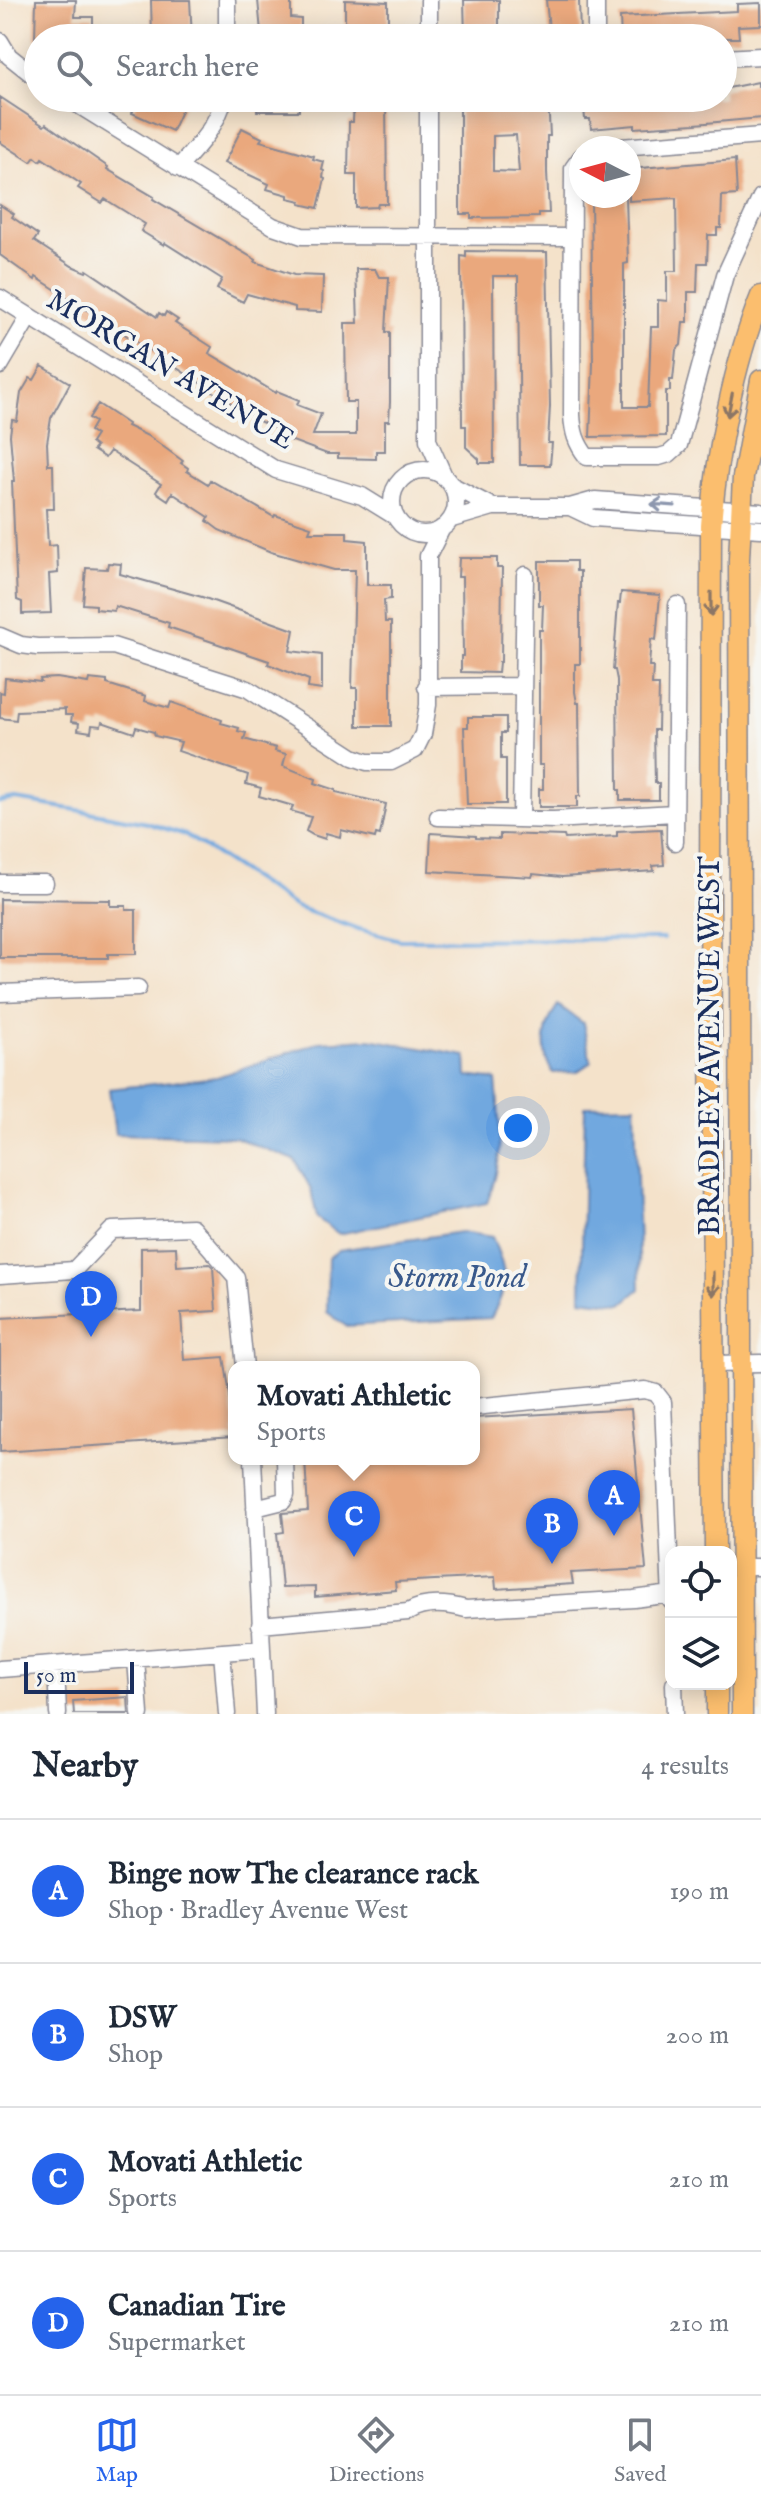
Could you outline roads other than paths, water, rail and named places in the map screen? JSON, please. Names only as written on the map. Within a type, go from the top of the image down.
[{"type":"main road","name":"BRADLEY AVENUE WEST","points":[[715,1546],[710,904],[712,517],[736,375],[761,296]]},
{"type":"main road","name":"BRADLEY AVENUE WEST","points":[[742,1714],[751,1567],[740,1364],[751,520],[743,477],[761,380]]},
{"type":"main road","points":[[717,1690],[717,1714]]},
{"type":"street","points":[[227,0],[227,24]]},
{"type":"street","points":[[429,0],[429,24]]},
{"type":"street","points":[[596,0],[596,24]]},
{"type":"street","points":[[0,41],[9,56],[24,68]]},
{"type":"street","points":[[737,57],[761,56]]},
{"type":"street","points":[[89,112],[273,226],[302,236],[571,237]]},
{"type":"street","points":[[178,168],[205,137],[220,112]]},
{"type":"street","points":[[0,636],[21,645],[37,647],[113,646],[248,689],[353,757],[367,762],[391,762],[415,750],[427,722],[428,556],[457,502],[428,440],[428,112]]},
{"type":"street","points":[[641,145],[761,136]]},
{"type":"street","points":[[572,208],[573,433],[587,457],[659,457],[669,454],[685,434],[701,359],[725,275],[761,197]]},
{"type":"street","name":"MORGAN AVENUE","points":[[0,298],[276,470],[362,496],[396,517]]},
{"type":"street","points":[[0,366],[29,317]]},
{"type":"street","points":[[428,440],[392,499],[396,517],[428,556]]},
{"type":"street","points":[[362,496],[421,469],[437,472],[493,507]]},
{"type":"street","points":[[409,530],[422,534],[493,507],[570,507],[595,500],[751,520]]},
{"type":"street","points":[[521,818],[525,575]]},
{"type":"street","points":[[675,842],[677,605]]},
{"type":"street","points":[[426,687],[523,686]]},
{"type":"street","points":[[438,817],[554,820],[674,813]]},
{"type":"street","points":[[0,883],[45,883]]},
{"type":"street","points":[[0,993],[138,988]]},
{"type":"street","points":[[0,1275],[74,1270],[112,1230],[192,1227],[236,1277],[244,1361]]},
{"type":"street","points":[[714,1364],[761,1363]]},
{"type":"street","points":[[480,1406],[645,1390],[656,1393],[663,1402],[669,1546]]},
{"type":"street","points":[[253,1465],[265,1714]]},
{"type":"street","points":[[255,1508],[283,1501],[287,1488],[285,1465]]},
{"type":"street","points":[[260,1625],[408,1612],[425,1606],[449,1605],[466,1609],[665,1594]]},
{"type":"street","points":[[0,1669],[262,1649]]},
{"type":"street","points":[[222,1652],[227,1714]]},
{"type":"street","points":[[136,1659],[140,1714]]},
{"type":"street","points":[[56,1665],[58,1714]]},
{"type":"street","points":[[674,1690],[675,1714]]},
{"type":"water","points":[[558,1005],[583,1023],[591,1062],[577,1072],[553,1073],[546,1056],[547,1029]]},
{"type":"water","points":[[369,1039],[466,1056],[467,1076],[496,1080],[499,1157],[487,1203],[339,1234],[317,1218],[311,1189],[295,1160],[234,1137],[115,1134],[109,1089],[217,1077],[320,1042]]},
{"type":"water","points":[[635,1105],[640,1289],[622,1304],[581,1299],[585,1106]]},
{"type":"water","name":"Storm Pond","points":[[461,1232],[492,1237],[501,1260],[504,1286],[491,1318],[346,1326],[327,1312],[328,1258],[339,1250]]},
{"type":"waterway","points":[[0,803],[16,800],[83,811],[147,823],[186,835],[296,907],[400,940],[663,939]]},
{"type":"place","name":"Canadian Tire","points":[[91,1337]]},
{"type":"place","name":"Binge now The clearance rack","points":[[614,1536]]},
{"type":"place","name":"Movati Athletic","points":[[354,1557]]},
{"type":"place","name":"DSW","points":[[552,1564]]}]
